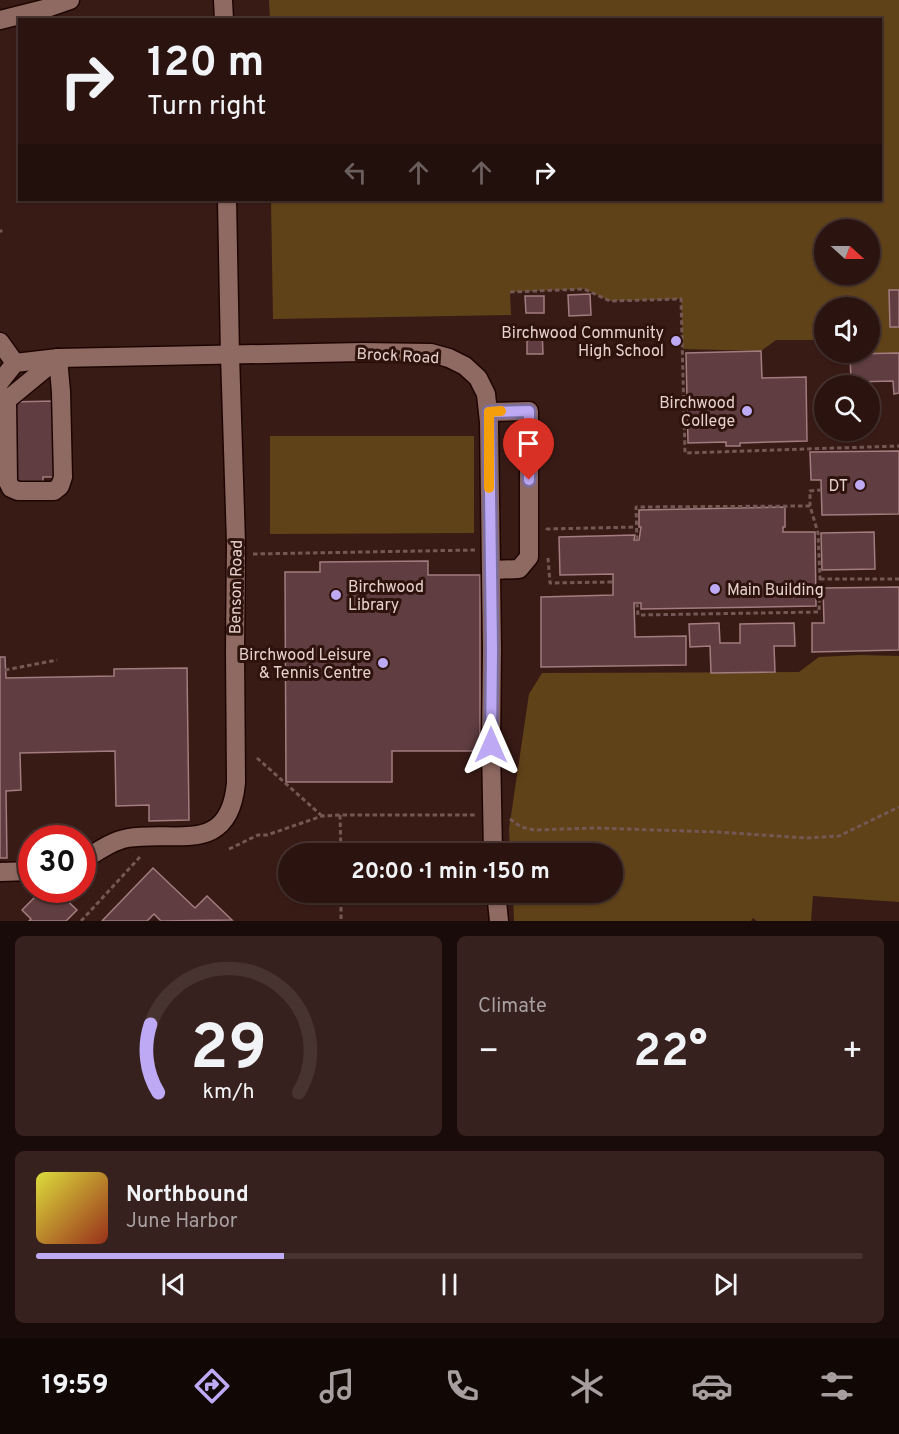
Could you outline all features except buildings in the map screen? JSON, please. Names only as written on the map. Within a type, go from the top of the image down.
[{"type":"street","points":[[0,20],[46,14],[70,0]]},
{"type":"street","points":[[223,0],[224,18]]},
{"type":"street","name":"Benson Road","points":[[96,853],[118,841],[131,838],[201,835],[211,831],[226,817],[235,798],[236,554],[227,201]]},
{"type":"street","points":[[0,342],[15,363],[0,382]]},
{"type":"street","name":"Brock Road","points":[[15,363],[58,358],[362,352],[431,353],[465,366],[478,378],[486,394],[489,412],[494,843]]},
{"type":"street","points":[[58,358],[63,477],[60,486],[54,491],[18,491],[11,488],[8,482],[4,397],[58,358]]},
{"type":"street","points":[[489,412],[529,411],[529,557],[519,569],[491,570]]},
{"type":"street","points":[[0,872],[18,871]]},
{"type":"street","points":[[497,903],[499,921]]},
{"type":"path","points":[[510,292],[585,289],[610,301],[681,299],[685,453],[899,446]]},
{"type":"path","points":[[637,603],[638,615],[819,612],[818,533],[810,506],[810,491],[821,490]]},
{"type":"path","points":[[637,540],[636,507],[810,506]]},
{"type":"path","points":[[547,539],[547,529],[636,527]]},
{"type":"path","points":[[547,549],[550,583],[613,582]]},
{"type":"path","points":[[236,554],[479,550]]},
{"type":"path","points":[[819,579],[899,579]]},
{"type":"path","points":[[5,670],[57,660]]},
{"type":"path","points":[[257,758],[322,816]]},
{"type":"path","points":[[229,849],[258,834],[267,835],[322,816],[504,814],[521,827],[534,830],[595,828],[807,838],[839,836],[899,807]]},
{"type":"path","points":[[340,815],[341,843]]},
{"type":"path","points":[[81,921],[139,857],[156,856],[155,837]]},
{"type":"path","points":[[341,903],[342,921]]},
{"type":"shaded area","points":[[269,0],[899,0],[899,353],[880,353],[880,297],[814,297],[814,340],[776,340],[761,351],[683,349],[681,299],[610,301],[584,289],[510,292],[511,315],[273,319],[271,201],[882,201],[882,18],[270,18]]},
{"type":"shaded area","points":[[270,436],[474,436],[474,533],[270,534]]},
{"type":"shaded area","points":[[899,656],[899,902],[813,896],[811,921],[757,921],[753,918],[751,921],[514,921],[513,903],[623,903],[623,843],[510,843],[509,829],[529,694],[542,673],[799,672],[819,657]]},
{"type":"slow traffic","points":[[489,488],[489,412],[501,411]]},
{"type":"place","name":"Birchwood Community High School","points":[[676,341]]},
{"type":"place","name":"Birchwood College","points":[[747,411]]},
{"type":"place","name":"DT","points":[[860,485]]},
{"type":"place","name":"Main Building","points":[[715,589]]},
{"type":"place","name":"Birchwood Library","points":[[336,595]]},
{"type":"place","name":"Birchwood Leisure & Tennis Centre","points":[[383,663]]},
{"type":"route","points":[[491,745],[489,412],[529,411],[529,480]]}]
